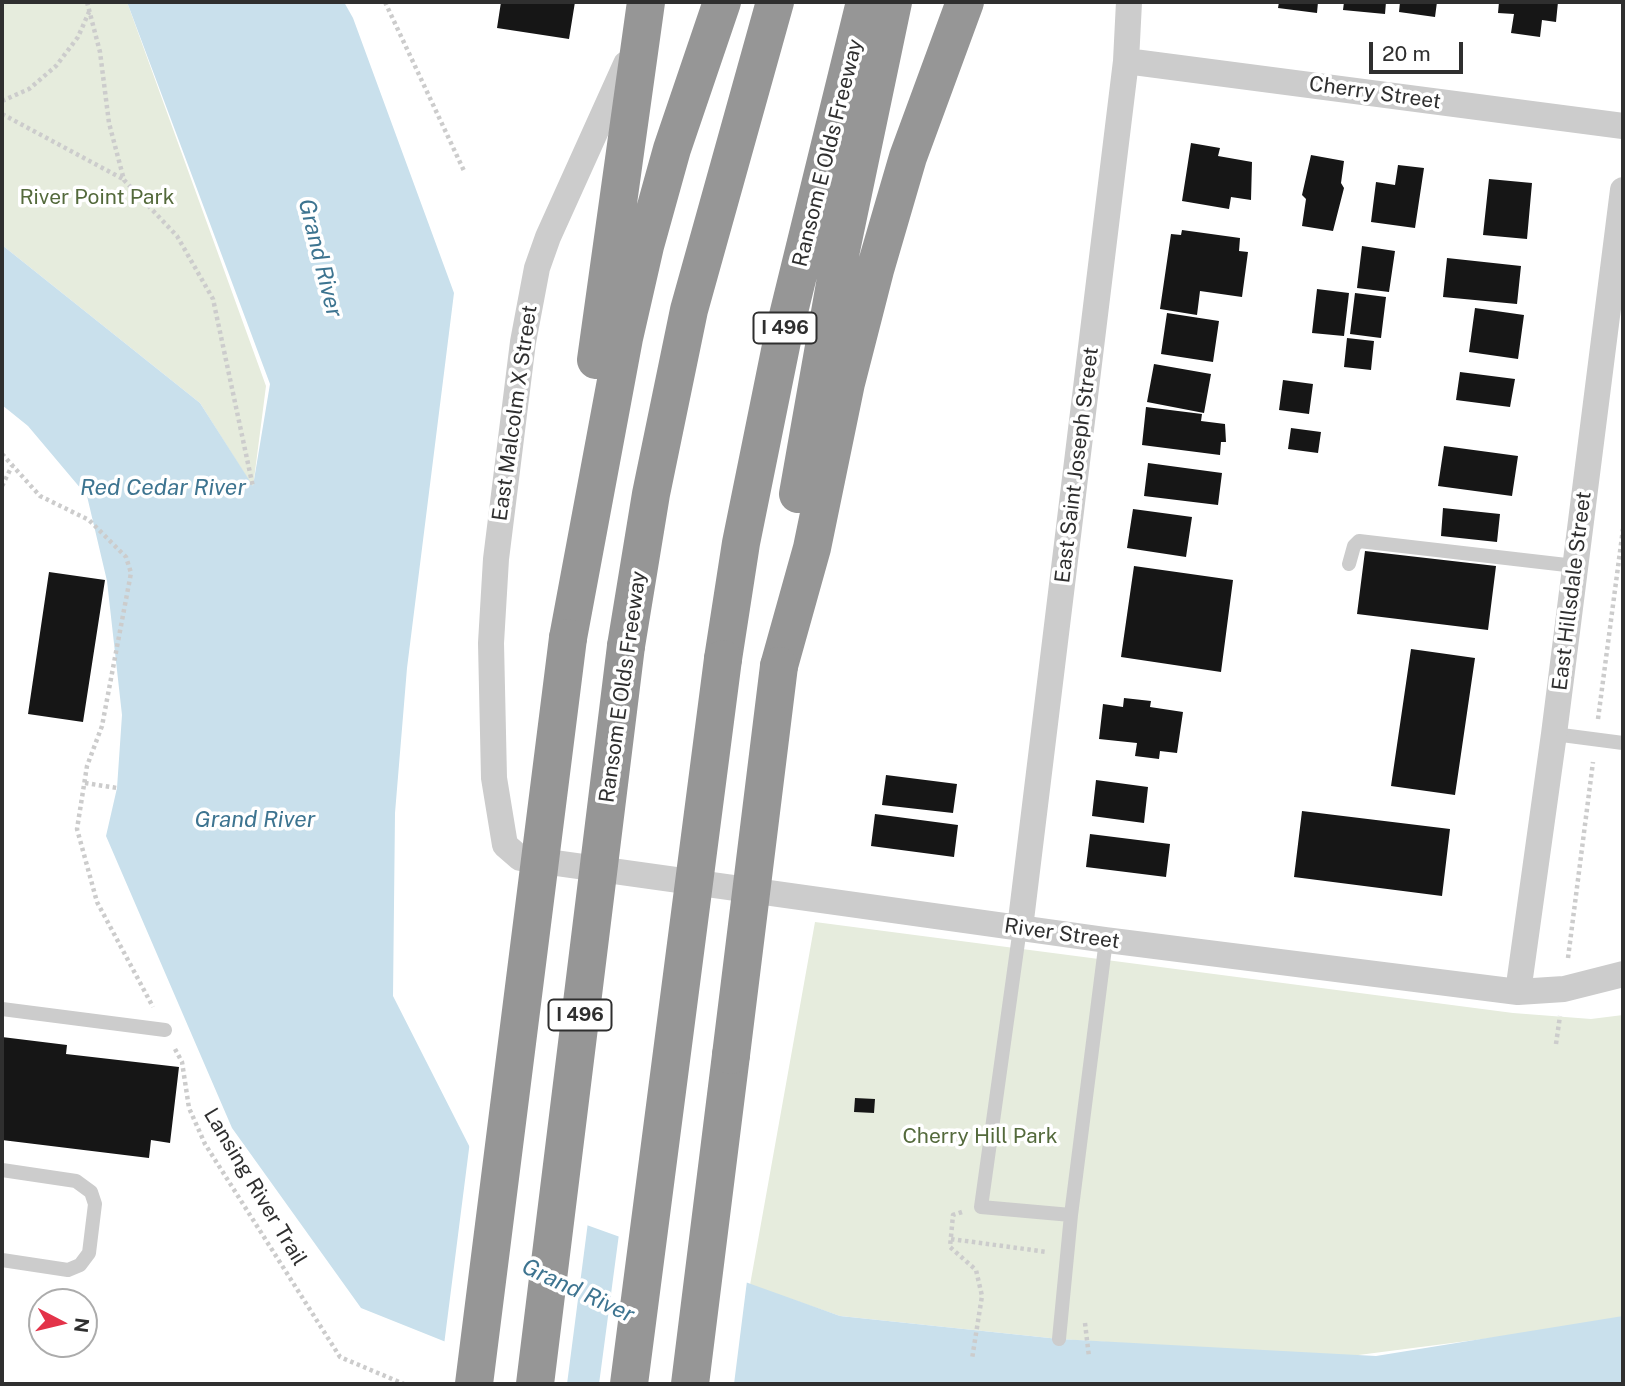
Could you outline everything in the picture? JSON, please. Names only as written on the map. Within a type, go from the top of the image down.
[{"type":"highway","points":[[474,1384],[568,638],[591,395],[645,2]]},
{"type":"highway","points":[[568,638],[624,338],[645,246],[675,138],[722,2]]},
{"type":"highway","name":"Ransom E Olds Freeway","points":[[535,1384],[626,646],[651,494],[689,310],[775,2]]},
{"type":"highway","name":"Ransom E Olds Freeway","points":[[629,1384],[723,659],[743,531],[783,336],[865,2]]},
{"type":"highway","points":[[690,1384],[803,453],[841,250],[893,2]]},
{"type":"highway","points":[[779,666],[812,548],[846,383],[875,270],[908,158],[965,2]]},
{"type":"street","name":"East Malcolm X Street","points":[[505,845],[494,778],[493,599],[523,342],[537,268],[548,237],[622,77],[645,2]]},
{"type":"street","name":"East Saint Joseph Street","points":[[1020,928],[1126,61],[1129,2]]},
{"type":"street","name":"Cherry Street","points":[[1126,61],[1623,126]]},
{"type":"street","name":"East Hillsdale Street","points":[[1518,992],[1554,734],[1623,190]]},
{"type":"street","name":"River Street","points":[[505,845],[520,858],[618,873],[1106,940],[1518,992],[1564,989],[1623,974]]},
{"type":"lane","points":[[1349,564],[1354,546],[1359,541],[1575,566]]},
{"type":"lane","points":[[1554,734],[1623,743]]},
{"type":"lane","points":[[1020,928],[981,1207],[1071,1215]]},
{"type":"lane","points":[[1059,1339],[1071,1215],[1106,940]]},
{"type":"lane","points":[[2,1009],[165,1030]]},
{"type":"lane","points":[[2,1170],[76,1181],[91,1192],[94,1204],[89,1253],[80,1265],[68,1270],[2,1260]]},
{"type":"path","points":[[87,2],[100,52],[109,123],[124,180]]},
{"type":"path","points":[[385,2],[464,173]]},
{"type":"path","points":[[2,101],[29,89],[56,66],[78,37],[89,11]]},
{"type":"path","points":[[2,114],[124,180],[177,236],[212,299],[253,487]]},
{"type":"path","points":[[2,454],[12,466],[2,484]]},
{"type":"path","name":"Lansing River Trail","points":[[12,466],[40,496],[89,520],[126,557],[131,573],[102,726],[88,766],[77,829],[97,902],[182,1062],[189,1108],[205,1144],[340,1357],[404,1384]]},
{"type":"path","points":[[1556,1044],[1623,529]]},
{"type":"path","points":[[85,783],[117,788]]},
{"type":"path","points":[[972,1359],[982,1296],[976,1270],[950,1247],[953,1215],[981,1207]]},
{"type":"path","points":[[951,1240],[1056,1254]]},
{"type":"green space","name":"River Point Park","points":[[2,2],[127,2],[266,386],[253,487],[200,403],[2,245]]},
{"type":"green space","name":"Cherry Hill Park","points":[[815,922],[1513,1013],[1591,1019],[1623,1015],[1623,1321],[1343,1357],[1059,1339],[840,1316],[750,1285]]},
{"type":"water","name":"Grand River","points":[[127,2],[344,2],[353,18],[454,293],[407,668],[395,813],[393,996],[492,1191],[840,1316],[1059,1339],[1376,1356],[1623,1316],[1623,1384],[551,1384],[361,1308],[232,1128],[106,836],[117,788],[122,715],[107,581],[87,496],[28,426],[2,405],[2,245],[200,403],[253,486],[270,384]]},
{"type":"pier","points":[[470,1141],[494,1188],[588,1222],[567,1384],[541,1384],[444,1345]]},
{"type":"pier","points":[[619,1234],[747,1281],[734,1384],[599,1384]]},
{"type":"building","points":[[501,2],[575,2],[569,39],[497,28]]},
{"type":"building","points":[[1279,2],[1318,2],[1317,13],[1278,8]]},
{"type":"building","points":[[1344,2],[1386,2],[1385,14],[1343,10]]},
{"type":"building","points":[[1400,2],[1437,2],[1435,17],[1399,12]]},
{"type":"building","points":[[1499,2],[1558,2],[1556,22],[1542,20],[1540,37],[1511,33],[1514,14],[1498,13]]},
{"type":"building","points":[[1191,143],[1220,148],[1218,156],[1252,162],[1251,200],[1231,197],[1229,209],[1182,201]]},
{"type":"building","points":[[1311,155],[1344,161],[1341,183],[1344,188],[1333,231],[1302,226],[1306,199],[1302,195]]},
{"type":"building","points":[[1398,165],[1424,168],[1415,228],[1371,222],[1376,182],[1395,185]]},
{"type":"building","points":[[1489,179],[1532,183],[1527,239],[1483,235]]},
{"type":"building","points":[[1182,230],[1240,238],[1239,251],[1248,252],[1242,297],[1200,291],[1197,315],[1160,309],[1171,234],[1181,235]]},
{"type":"building","points":[[1362,246],[1395,251],[1389,292],[1357,288]]},
{"type":"building","points":[[1447,258],[1521,266],[1517,304],[1443,297]]},
{"type":"building","points":[[1317,289],[1349,293],[1344,336],[1312,333]]},
{"type":"building","points":[[1355,293],[1386,297],[1381,338],[1350,334]]},
{"type":"building","points":[[1475,308],[1524,315],[1518,359],[1469,352]]},
{"type":"building","points":[[1167,313],[1219,321],[1213,362],[1161,354]]},
{"type":"building","points":[[1347,338],[1374,341],[1371,370],[1344,367]]},
{"type":"building","points":[[1154,364],[1211,374],[1204,413],[1147,402]]},
{"type":"building","points":[[1460,372],[1515,379],[1510,407],[1456,400]]},
{"type":"building","points":[[1283,380],[1313,384],[1309,414],[1279,410]]},
{"type":"building","points":[[1146,407],[1202,414],[1201,421],[1225,424],[1226,442],[1221,442],[1220,455],[1142,445]]},
{"type":"building","points":[[1291,428],[1321,432],[1318,453],[1288,449]]},
{"type":"building","points":[[1444,446],[1518,456],[1512,496],[1438,486]]},
{"type":"building","points":[[1148,463],[1222,473],[1218,505],[1144,496]]},
{"type":"building","points":[[1443,508],[1500,514],[1497,542],[1441,536]]},
{"type":"building","points":[[1133,509],[1192,517],[1186,557],[1127,548]]},
{"type":"building","points":[[1365,551],[1496,566],[1488,630],[1357,614]]},
{"type":"building","points":[[1134,566],[1233,580],[1221,672],[1121,657]]},
{"type":"building","points":[[49,572],[105,580],[83,722],[28,714]]},
{"type":"building","points":[[1411,649],[1475,658],[1455,795],[1391,786]]},
{"type":"building","points":[[1124,698],[1151,701],[1150,707],[1183,712],[1177,753],[1160,751],[1159,759],[1135,756],[1137,743],[1099,739],[1103,704],[1123,707]]},
{"type":"building","points":[[886,775],[957,784],[953,813],[882,805]]},
{"type":"building","points":[[1096,780],[1148,787],[1144,823],[1092,816]]},
{"type":"building","points":[[1302,811],[1450,829],[1442,896],[1294,877]]},
{"type":"building","points":[[875,814],[958,825],[954,857],[871,846]]},
{"type":"building","points":[[1090,834],[1170,844],[1166,877],[1086,867]]},
{"type":"building","points":[[2,1037],[67,1045],[66,1054],[179,1067],[170,1143],[151,1140],[149,1158],[2,1140]]},
{"type":"building","points":[[855,1098],[875,1099],[874,1113],[854,1112]]},
{"type":"water label","name":"Red Cedar River","points":[[163,488]]}]
